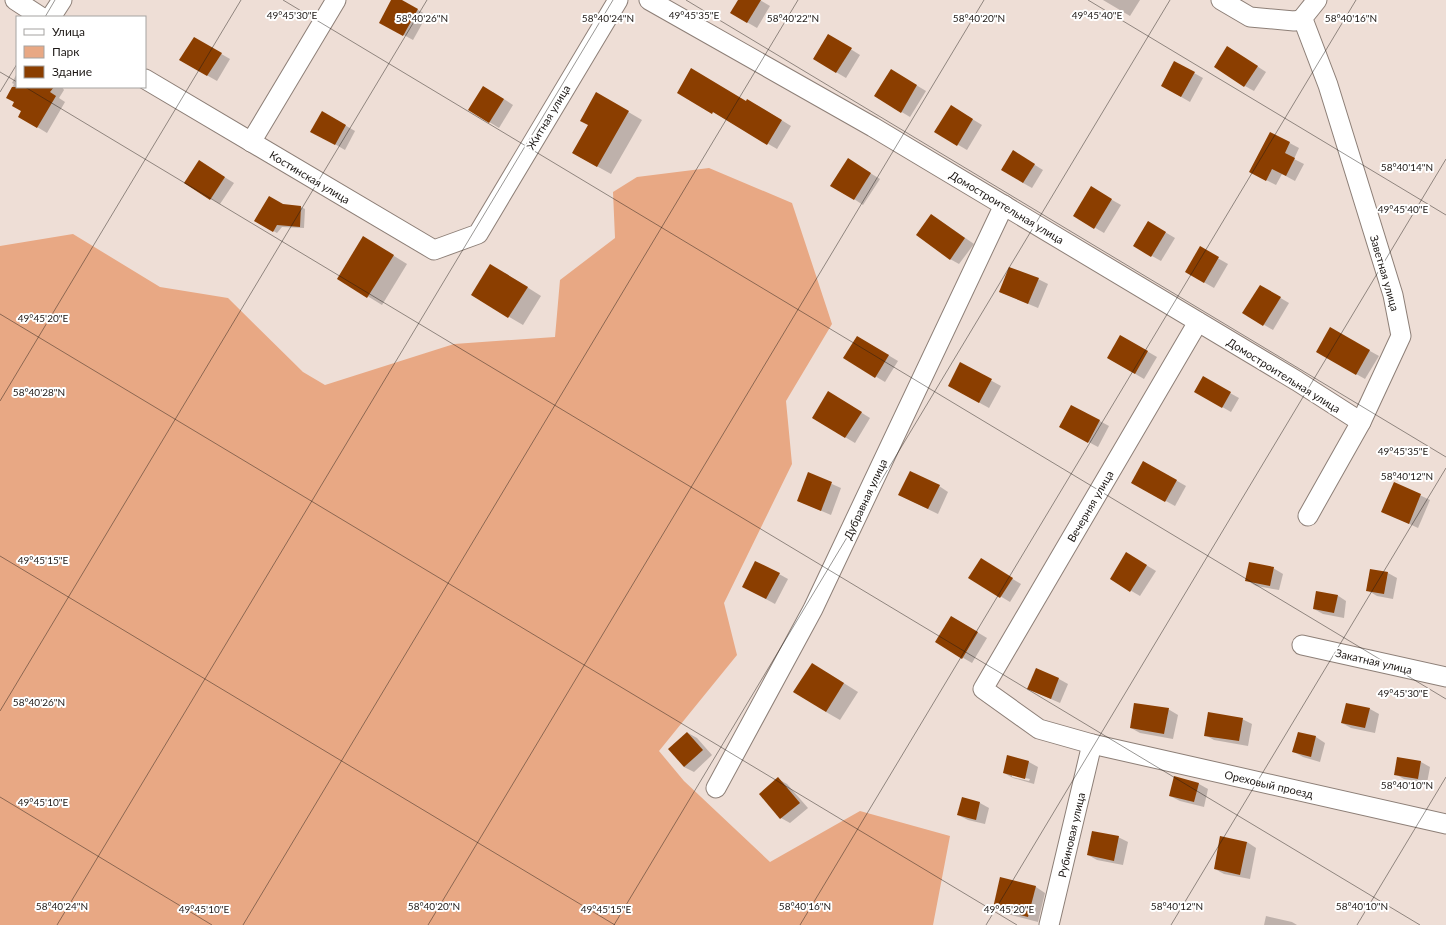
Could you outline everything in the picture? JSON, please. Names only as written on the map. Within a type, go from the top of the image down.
[{"type":"street","points":[[15,0],[39,16]]},
{"type":"street","points":[[52,16],[62,0]]},
{"type":"street","points":[[251,142],[336,0]]},
{"type":"street","name":"Житная улица","points":[[478,234],[618,0]]},
{"type":"street","name":"Домостроительная улица","points":[[649,0],[873,126],[1361,422]]},
{"type":"street","points":[[1221,0],[1250,17],[1294,21],[1301,20],[1317,0]]},
{"type":"street","name":"Заветная улица","points":[[1301,20],[1304,22],[1328,85],[1392,295],[1402,336],[1361,422],[1308,516]]},
{"type":"street","name":"Костинская улица","points":[[146,80],[434,250],[478,234]]},
{"type":"street","name":"Дубравная улица","points":[[716,788],[813,609],[1004,205]]},
{"type":"street","name":"Вечерняя улица","points":[[983,690],[1198,322]]},
{"type":"street","name":"Закатная улица","points":[[1302,644],[1446,677]]},
{"type":"street","name":"Ореховый проезд","points":[[983,690],[1039,729],[1092,744],[1446,824]]},
{"type":"street","name":"Рубиновая улица","points":[[1049,925],[1092,744]]},
{"type":"green space","points":[[709,168],[792,203],[832,324],[786,401],[792,464],[724,603],[737,655],[659,751],[684,781],[770,862],[860,811],[950,836],[933,925],[0,925],[0,246],[73,234],[160,287],[228,298],[303,372],[325,385],[454,344],[555,337],[560,280],[615,238],[613,192],[637,177]]},
{"type":"building","points":[[391,0],[402,0],[418,9],[403,36],[379,23]]},
{"type":"building","points":[[738,0],[761,0],[747,23],[730,13]]},
{"type":"building","points":[[828,34],[852,48],[836,73],[813,59]]},
{"type":"building","points":[[194,37],[222,53],[207,76],[179,60]]},
{"type":"building","points":[[1227,46],[1258,66],[1244,87],[1214,67]]},
{"type":"building","points":[[1174,61],[1195,72],[1181,97],[1161,86]]},
{"type":"building","points":[[691,68],[746,101],[747,99],[782,120],[767,145],[713,112],[712,114],[677,93]]},
{"type":"building","points":[[891,69],[917,85],[901,113],[874,96]]},
{"type":"building","points":[[483,86],[504,99],[489,123],[468,110]]},
{"type":"building","points":[[12,87],[53,88],[50,92],[56,96],[37,128],[18,117],[21,111],[12,106],[14,102],[6,98]]},
{"type":"building","points":[[596,92],[629,111],[597,167],[572,153],[588,125],[580,121]]},
{"type":"building","points":[[951,105],[973,119],[957,146],[934,132]]},
{"type":"building","points":[[322,111],[346,125],[335,145],[310,132]]},
{"type":"building","points":[[1270,132],[1290,142],[1285,153],[1295,158],[1286,176],[1272,169],[1266,181],[1249,172]]},
{"type":"building","points":[[1013,150],[1035,164],[1023,183],[1001,170]]},
{"type":"building","points":[[848,158],[871,173],[854,200],[830,186]]},
{"type":"building","points":[[199,160],[225,177],[210,200],[184,183]]},
{"type":"building","points":[[1091,186],[1112,199],[1094,229],[1073,216]]},
{"type":"building","points":[[269,196],[283,204],[301,206],[300,227],[277,225],[273,232],[254,221]]},
{"type":"building","points":[[931,214],[965,238],[950,260],[916,235]]},
{"type":"building","points":[[1148,221],[1166,232],[1151,257],[1133,246]]},
{"type":"building","points":[[363,236],[394,255],[367,298],[337,279]]},
{"type":"building","points":[[1200,246],[1219,257],[1204,283],[1185,272]]},
{"type":"building","points":[[490,264],[528,287],[508,318],[471,295]]},
{"type":"building","points":[[1009,267],[1039,278],[1028,304],[999,292]]},
{"type":"building","points":[[1260,285],[1281,297],[1263,326],[1242,313]]},
{"type":"building","points":[[1330,327],[1370,350],[1356,375],[1316,352]]},
{"type":"building","points":[[1120,335],[1148,351],[1135,374],[1107,358]]},
{"type":"building","points":[[857,336],[889,355],[875,378],[843,358]]},
{"type":"building","points":[[960,362],[992,379],[979,403],[948,386]]},
{"type":"building","points":[[1203,376],[1231,392],[1222,408],[1194,392]]},
{"type":"building","points":[[828,391],[862,412],[845,438],[812,418]]},
{"type":"building","points":[[1071,405],[1100,420],[1088,443],[1059,427]]},
{"type":"building","points":[[1143,461],[1177,480],[1165,502],[1131,483]]},
{"type":"building","points":[[910,471],[940,485],[928,509],[898,495]]},
{"type":"building","points":[[808,472],[832,482],[821,511],[797,501]]},
{"type":"building","points":[[1394,482],[1421,494],[1409,524],[1381,512]]},
{"type":"building","points":[[1126,552],[1147,565],[1130,592],[1110,579]]},
{"type":"building","points":[[981,558],[1013,578],[1000,598],[968,578]]},
{"type":"building","points":[[755,561],[780,573],[766,599],[742,587]]},
{"type":"building","points":[[1249,562],[1274,567],[1270,586],[1245,581]]},
{"type":"building","points":[[1370,569],[1388,572],[1384,594],[1366,591]]},
{"type":"building","points":[[1316,591],[1338,595],[1334,613],[1313,609]]},
{"type":"building","points":[[951,616],[978,632],[962,659],[935,642]]},
{"type":"building","points":[[812,663],[844,683],[826,712],[793,692]]},
{"type":"building","points":[[1036,668],[1059,678],[1051,699],[1027,689]]},
{"type":"building","points":[[1134,703],[1169,708],[1164,734],[1130,728]]},
{"type":"building","points":[[1346,703],[1370,708],[1365,728],[1341,723]]},
{"type":"building","points":[[1208,712],[1243,718],[1239,741],[1204,736]]},
{"type":"building","points":[[687,732],[703,750],[684,767],[668,749]]},
{"type":"building","points":[[1298,732],[1316,736],[1311,757],[1292,752]]},
{"type":"building","points":[[1007,755],[1029,761],[1025,779],[1003,773]]},
{"type":"building","points":[[1397,757],[1421,761],[1418,779],[1394,775]]},
{"type":"building","points":[[1174,776],[1199,783],[1194,802],[1169,796]]},
{"type":"building","points":[[778,777],[800,803],[780,819],[759,794]]},
{"type":"building","points":[[962,797],[980,802],[976,820],[957,815]]},
{"type":"building","points":[[1092,831],[1119,836],[1114,861],[1087,855]]},
{"type":"building","points":[[1220,836],[1247,842],[1240,875],[1214,869]]},
{"type":"building","points":[[1000,877],[1036,886],[1028,917],[993,908]]}]
